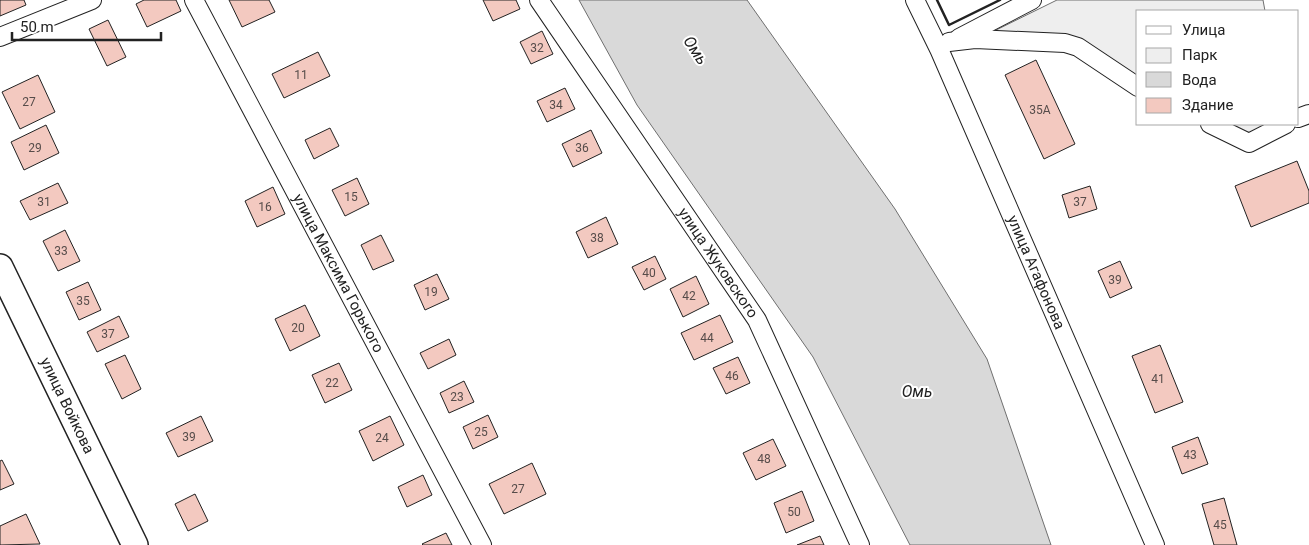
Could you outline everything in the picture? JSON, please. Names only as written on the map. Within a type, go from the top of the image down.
[{"type":"main road","name":"улица Войкова","points":[[0,266],[135,545]]},
{"type":"street","points":[[0,37],[92,0]]},
{"type":"street","name":"улица Максима Горького","points":[[194,0],[482,545]]},
{"type":"street","name":"улица Жуковского","points":[[538,0],[757,320],[860,545]]},
{"type":"street","name":"улица Агафонова","points":[[915,0],[944,46],[1155,545]]},
{"type":"street","points":[[944,46],[1032,0]]},
{"type":"street","points":[[944,46],[975,38],[1065,43],[1078,47],[1136,86]]},
{"type":"street","points":[[1212,125],[1249,142],[1284,125]]},
{"type":"green space","points":[[1057,0],[1263,0],[1265,10],[1136,10],[1136,80],[1076,40],[986,35]]},
{"type":"green space","points":[[1227,125],[1265,125],[1252,137]]},
{"type":"water","name":"Омь","points":[[579,0],[747,0],[895,209],[987,359],[1051,545],[910,545],[813,357],[637,105]]},
{"type":"building","points":[[0,0],[24,0],[26,5],[0,16]]},
{"type":"building","points":[[144,0],[176,0],[181,11],[147,27],[136,4]]},
{"type":"building","points":[[229,0],[269,0],[275,12],[242,27]]},
{"type":"building","points":[[483,0],[516,0],[520,9],[493,21]]},
{"type":"building","points":[[108,20],[126,57],[107,66],[89,29]]},
{"type":"building","points":[[542,31],[553,54],[531,64],[520,42]]},
{"type":"building","points":[[318,52],[330,76],[284,98],[272,74]]},
{"type":"building","points":[[1036,60],[1075,144],[1044,159],[1005,75]]},
{"type":"building","points":[[38,75],[55,112],[20,129],[2,92]]},
{"type":"building","points":[[565,88],[575,109],[547,122],[537,101]]},
{"type":"building","points":[[46,125],[59,153],[24,170],[11,142]]},
{"type":"building","points":[[330,128],[339,146],[314,159],[305,140]]},
{"type":"building","points":[[591,130],[602,153],[573,167],[562,144]]},
{"type":"building","points":[[1297,161],[1309,191],[1309,203],[1251,227],[1235,186]]},
{"type":"building","points":[[357,178],[369,204],[345,216],[332,190]]},
{"type":"building","points":[[58,183],[68,203],[30,220],[20,201]]},
{"type":"building","points":[[1090,186],[1097,209],[1069,218],[1062,195]]},
{"type":"building","points":[[273,187],[285,214],[257,227],[245,201]]},
{"type":"building","points":[[606,217],[618,244],[588,258],[576,232]]},
{"type":"building","points":[[65,230],[80,261],[58,271],[43,241]]},
{"type":"building","points":[[381,235],[394,261],[373,270],[361,245]]},
{"type":"building","points":[[655,256],[666,279],[644,290],[632,267]]},
{"type":"building","points":[[1120,261],[1132,288],[1110,298],[1098,271]]},
{"type":"building","points":[[437,274],[449,299],[425,310],[414,285]]},
{"type":"building","points":[[696,276],[709,304],[683,317],[670,289]]},
{"type":"building","points":[[88,282],[101,310],[79,320],[66,292]]},
{"type":"building","points":[[305,305],[320,336],[290,351],[275,319]]},
{"type":"building","points":[[720,315],[733,342],[694,360],[681,333]]},
{"type":"building","points":[[119,316],[129,337],[97,352],[87,332]]},
{"type":"building","points":[[449,339],[456,355],[428,369],[420,353]]},
{"type":"building","points":[[1160,345],[1183,402],[1155,413],[1132,356]]},
{"type":"building","points":[[125,355],[141,389],[122,399],[105,364]]},
{"type":"building","points":[[738,357],[750,383],[726,394],[713,368]]},
{"type":"building","points":[[339,363],[352,390],[325,403],[312,375]]},
{"type":"building","points":[[464,381],[474,402],[449,413],[440,393]]},
{"type":"building","points":[[488,415],[498,437],[473,449],[463,427]]},
{"type":"building","points":[[201,416],[213,441],[178,457],[166,433]]},
{"type":"building","points":[[390,416],[404,445],[373,461],[359,431]]},
{"type":"building","points":[[1198,437],[1208,464],[1182,474],[1172,447]]},
{"type":"building","points":[[773,439],[786,466],[756,480],[743,453]]},
{"type":"building","points":[[2,460],[14,484],[0,490],[0,461]]},
{"type":"building","points":[[532,463],[546,494],[504,514],[489,484]]},
{"type":"building","points":[[423,475],[432,495],[407,507],[398,487]]},
{"type":"building","points":[[802,491],[814,521],[786,533],[774,503]]},
{"type":"building","points":[[195,494],[208,521],[188,531],[175,504]]},
{"type":"building","points":[[1224,498],[1237,545],[1214,545],[1202,504]]},
{"type":"building","points":[[26,514],[40,544],[0,545],[0,526]]},
{"type":"building","points":[[446,533],[452,545],[422,544]]},
{"type":"building","points":[[820,536],[824,545],[797,545]]},
{"type":"wall","points":[[937,0],[949,25],[1000,0]]}]
